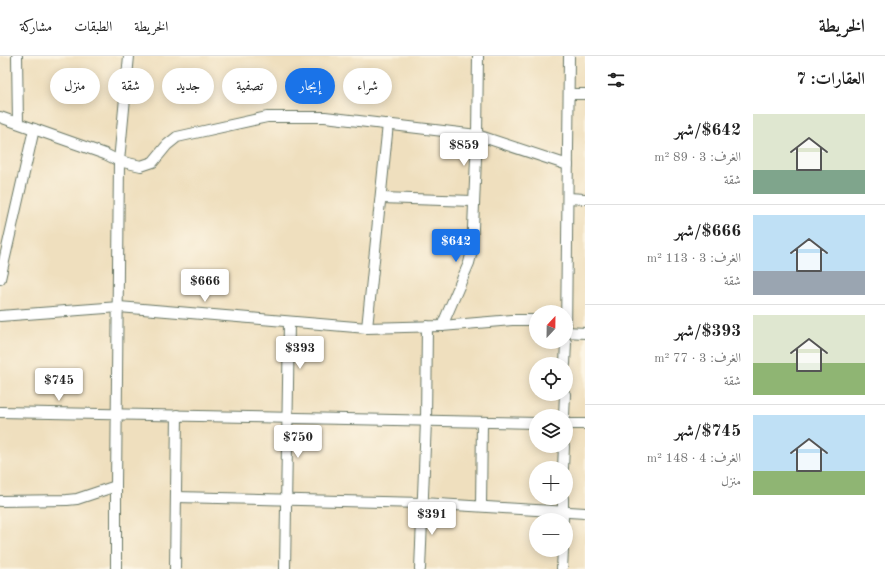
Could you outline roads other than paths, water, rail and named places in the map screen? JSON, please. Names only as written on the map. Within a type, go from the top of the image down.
[{"type":"street","points":[[17,56],[18,123]]},
{"type":"street","points":[[116,569],[120,161],[128,56]]},
{"type":"street","points":[[442,326],[469,263],[472,251],[478,56]]},
{"type":"street","points":[[566,305],[569,56]]},
{"type":"street","points":[[569,94],[585,94]]},
{"type":"street","points":[[0,117],[105,154],[120,161],[141,166],[153,162],[167,145],[177,137],[267,117],[326,117],[476,135],[568,165]]},
{"type":"street","points":[[367,328],[388,124]]},
{"type":"street","points":[[0,279],[34,128]]},
{"type":"street","points":[[381,198],[473,201]]},
{"type":"street","points":[[568,198],[585,199]]},
{"type":"street","points":[[0,316],[119,307],[367,328],[442,326],[529,320]]},
{"type":"street","points":[[285,569],[289,322]]},
{"type":"street","points":[[420,569],[426,421],[427,326]]},
{"type":"street","points":[[573,333],[585,333]]},
{"type":"street","points":[[0,412],[529,423]]},
{"type":"street","points":[[175,569],[177,415]]},
{"type":"street","points":[[481,506],[482,422]]},
{"type":"street","points":[[573,424],[585,424]]},
{"type":"street","points":[[0,501],[77,499],[116,486]]},
{"type":"street","points":[[176,497],[422,503],[481,506],[538,513]]},
{"type":"street","points":[[573,515],[585,513]]},
{"type":"street","points":[[562,569],[563,557]]}]
